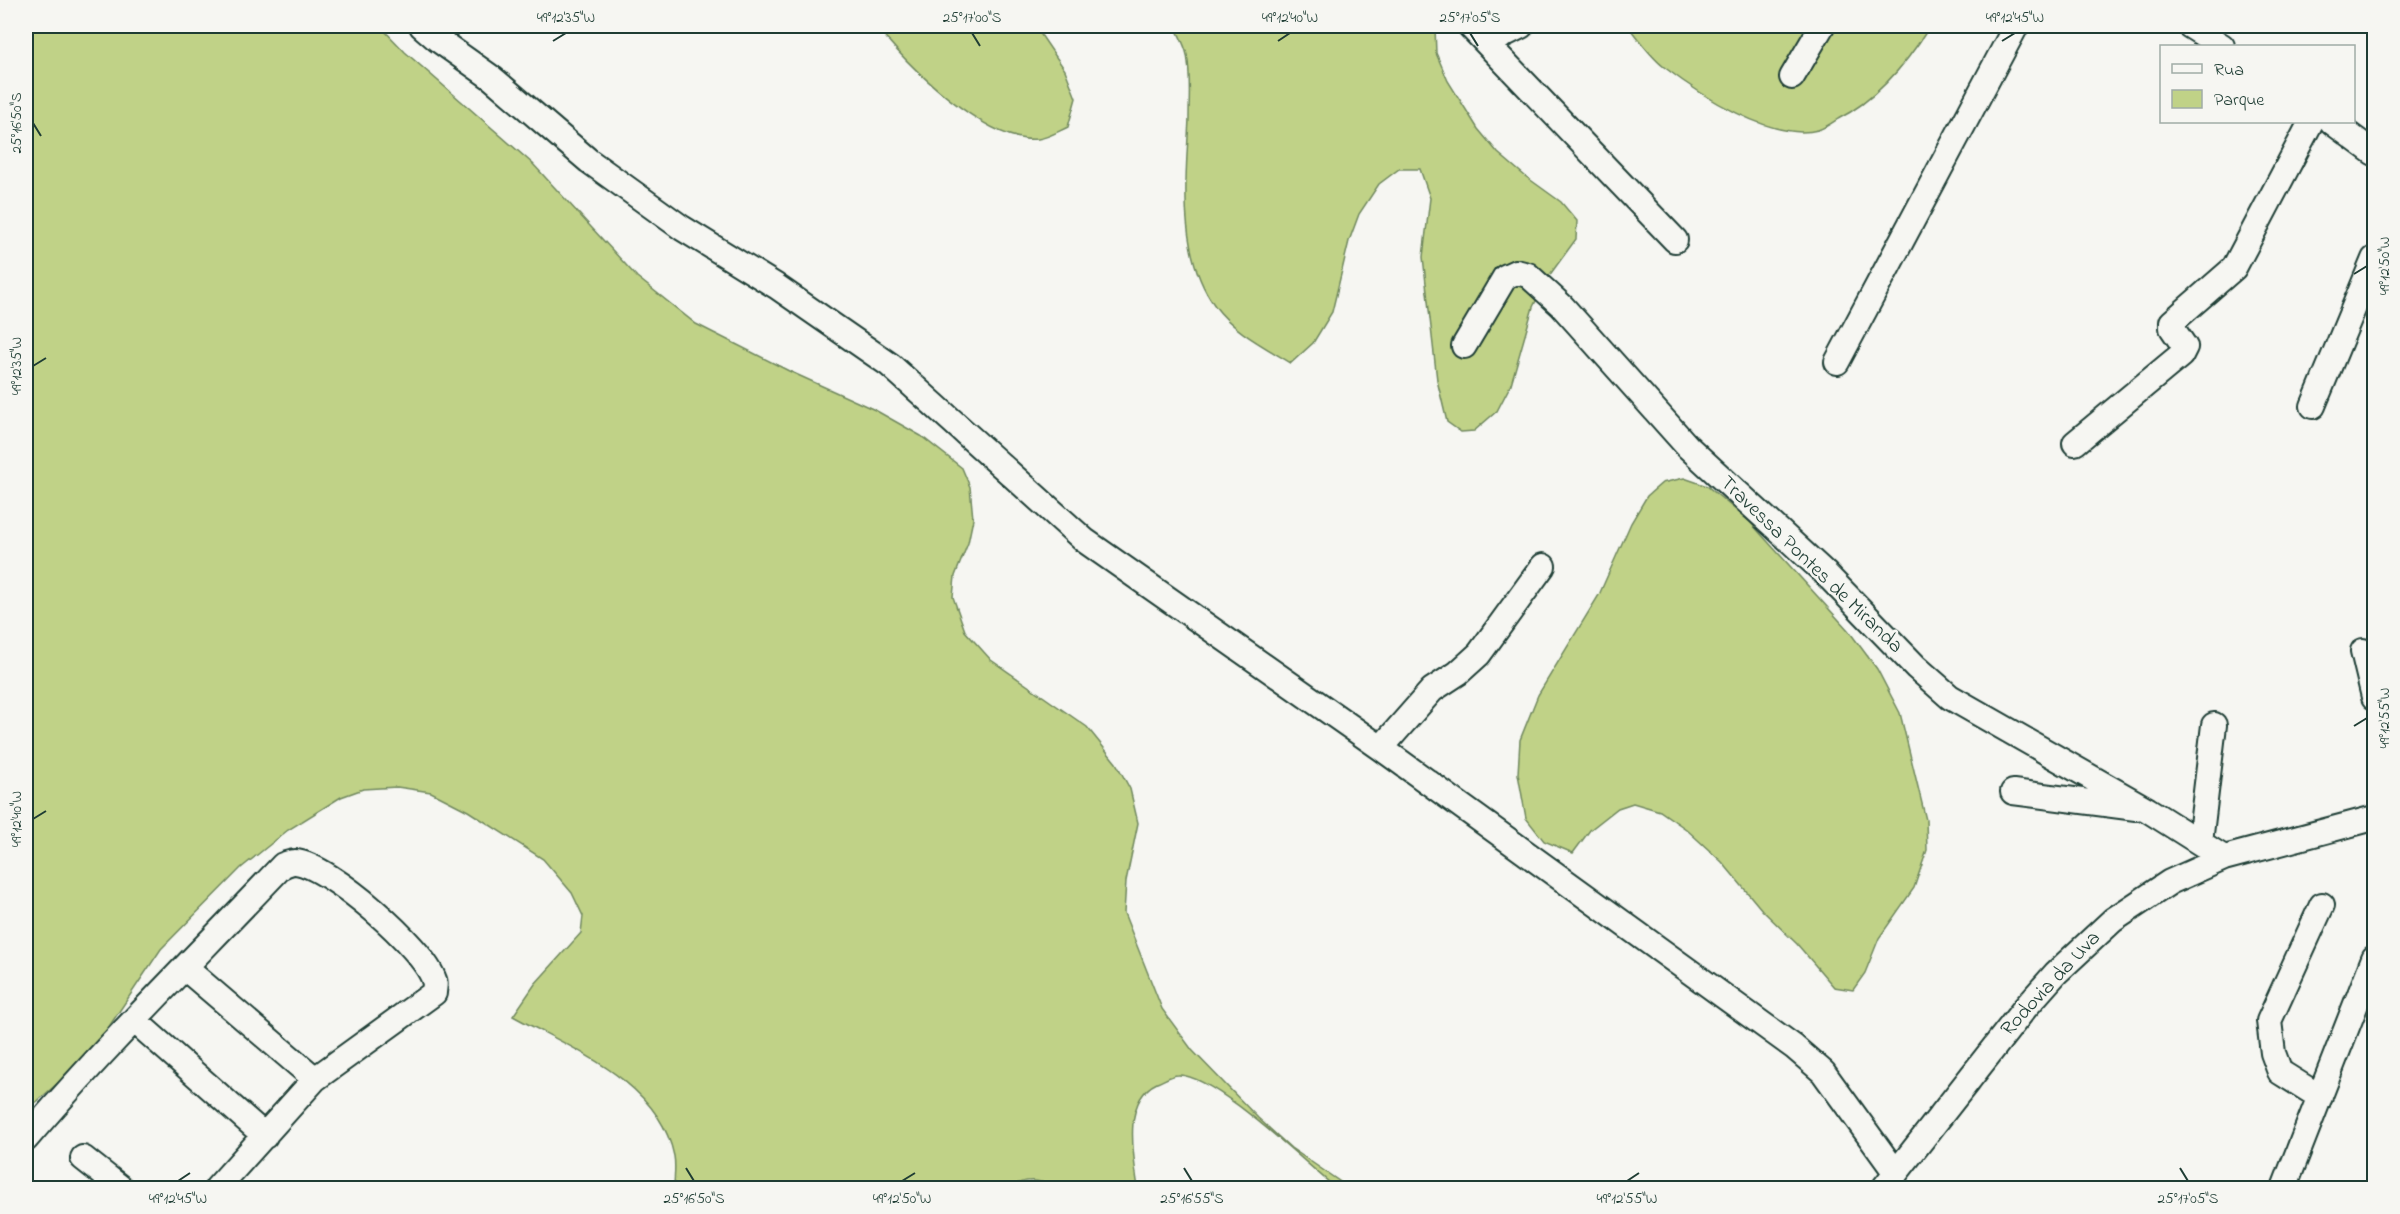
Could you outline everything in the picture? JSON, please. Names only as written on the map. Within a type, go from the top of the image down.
[{"type":"street","points":[[422,26],[492,78],[589,161],[682,228],[776,286],[890,365],[1084,540],[1381,747],[1794,1047],[1823,1072],[1890,1181]]},
{"type":"street","points":[[1470,26],[1675,240]]},
{"type":"street","points":[[1490,45],[1521,26]]},
{"type":"street","points":[[1792,77],[1822,26]]},
{"type":"street","points":[[1838,362],[2016,26]]},
{"type":"street","points":[[2190,26],[2220,45]]},
{"type":"street","points":[[2075,443],[2181,356],[2185,347],[2172,328],[2172,322],[2234,268],[2310,123]]},
{"type":"street","points":[[2333,123],[2374,153]]},
{"type":"street","points":[[2313,406],[2374,259]]},
{"type":"street","name":"Travessa Pontes de Miranda","points":[[1464,346],[1505,277],[1516,272],[1528,275],[1562,306],[1688,447],[1825,573],[1916,667],[1950,697],[2148,810],[2224,858]]},
{"type":"street","points":[[1381,747],[1432,690],[1458,673],[1479,654],[1543,566]]},
{"type":"street","points":[[2363,651],[2374,697]]},
{"type":"street","points":[[2200,842],[2214,725]]},
{"type":"street","points":[[2013,792],[2148,810]]},
{"type":"street","name":"Rodovia da Uva","points":[[1890,1181],[2025,1008],[2085,945],[2113,920],[2170,882],[2224,858],[2374,818]]},
{"type":"street","points":[[26,1139],[99,1055],[283,865],[296,861],[320,872],[367,904],[415,951],[435,980],[434,993],[315,1079],[217,1188]]},
{"type":"street","points":[[2320,1097],[2280,1072],[2273,1053],[2269,1021],[2322,905]]},
{"type":"street","points":[[2284,1188],[2374,958]]},
{"type":"street","points":[[185,968],[315,1079]]},
{"type":"street","points":[[134,1020],[265,1136]]},
{"type":"street","points":[[83,1158],[121,1188]]},
{"type":"green space","points":[[26,26],[380,26],[405,52],[533,164],[637,277],[696,324],[789,371],[875,410],[921,436],[962,468],[970,487],[973,519],[968,543],[955,576],[953,597],[965,631],[991,660],[1087,727],[1116,763],[1130,789],[1138,823],[1126,881],[1124,913],[1162,1009],[1192,1050],[1258,1118],[1291,1148],[1349,1188],[1336,1188],[1259,1122],[1213,1088],[1194,1078],[1178,1075],[1157,1083],[1146,1091],[1138,1102],[1134,1116],[1133,1146],[1138,1188],[1075,1189],[1031,1181],[1008,1188],[674,1188],[674,1156],[665,1130],[651,1107],[632,1087],[610,1070],[513,1016],[535,984],[581,933],[583,916],[572,893],[543,859],[468,811],[431,792],[397,787],[363,789],[341,797],[288,830],[241,868],[161,949],[102,1037],[66,1076],[26,1111]]},
{"type":"green space","points":[[877,26],[1035,26],[1065,70],[1076,98],[1068,127],[1038,139],[1018,137],[996,129],[972,116],[926,80],[889,42]]},
{"type":"green space","points":[[1175,26],[1437,26],[1435,28],[1436,53],[1448,81],[1478,129],[1498,153],[1561,202],[1577,221],[1576,239],[1546,280],[1533,307],[1511,384],[1497,411],[1474,431],[1461,432],[1447,422],[1437,380],[1423,257],[1430,198],[1420,169],[1399,169],[1379,184],[1359,214],[1349,241],[1332,312],[1313,343],[1291,363],[1240,331],[1215,306],[1194,263],[1189,240],[1186,166],[1189,71],[1186,51]]},
{"type":"green space","points":[[1628,26],[1930,26],[1912,53],[1879,91],[1852,111],[1823,128],[1800,132],[1779,129],[1758,122],[1696,90],[1659,63]]},
{"type":"green space","points":[[1684,478],[1707,486],[1750,522],[1848,630],[1877,669],[1900,713],[1926,820],[1927,850],[1914,888],[1879,938],[1865,973],[1853,990],[1834,987],[1797,944],[1762,910],[1722,862],[1686,829],[1660,811],[1633,803],[1618,808],[1590,830],[1573,853],[1544,841],[1526,818],[1518,774],[1520,740],[1538,695],[1599,595],[1631,523],[1647,496],[1662,483]]}]
